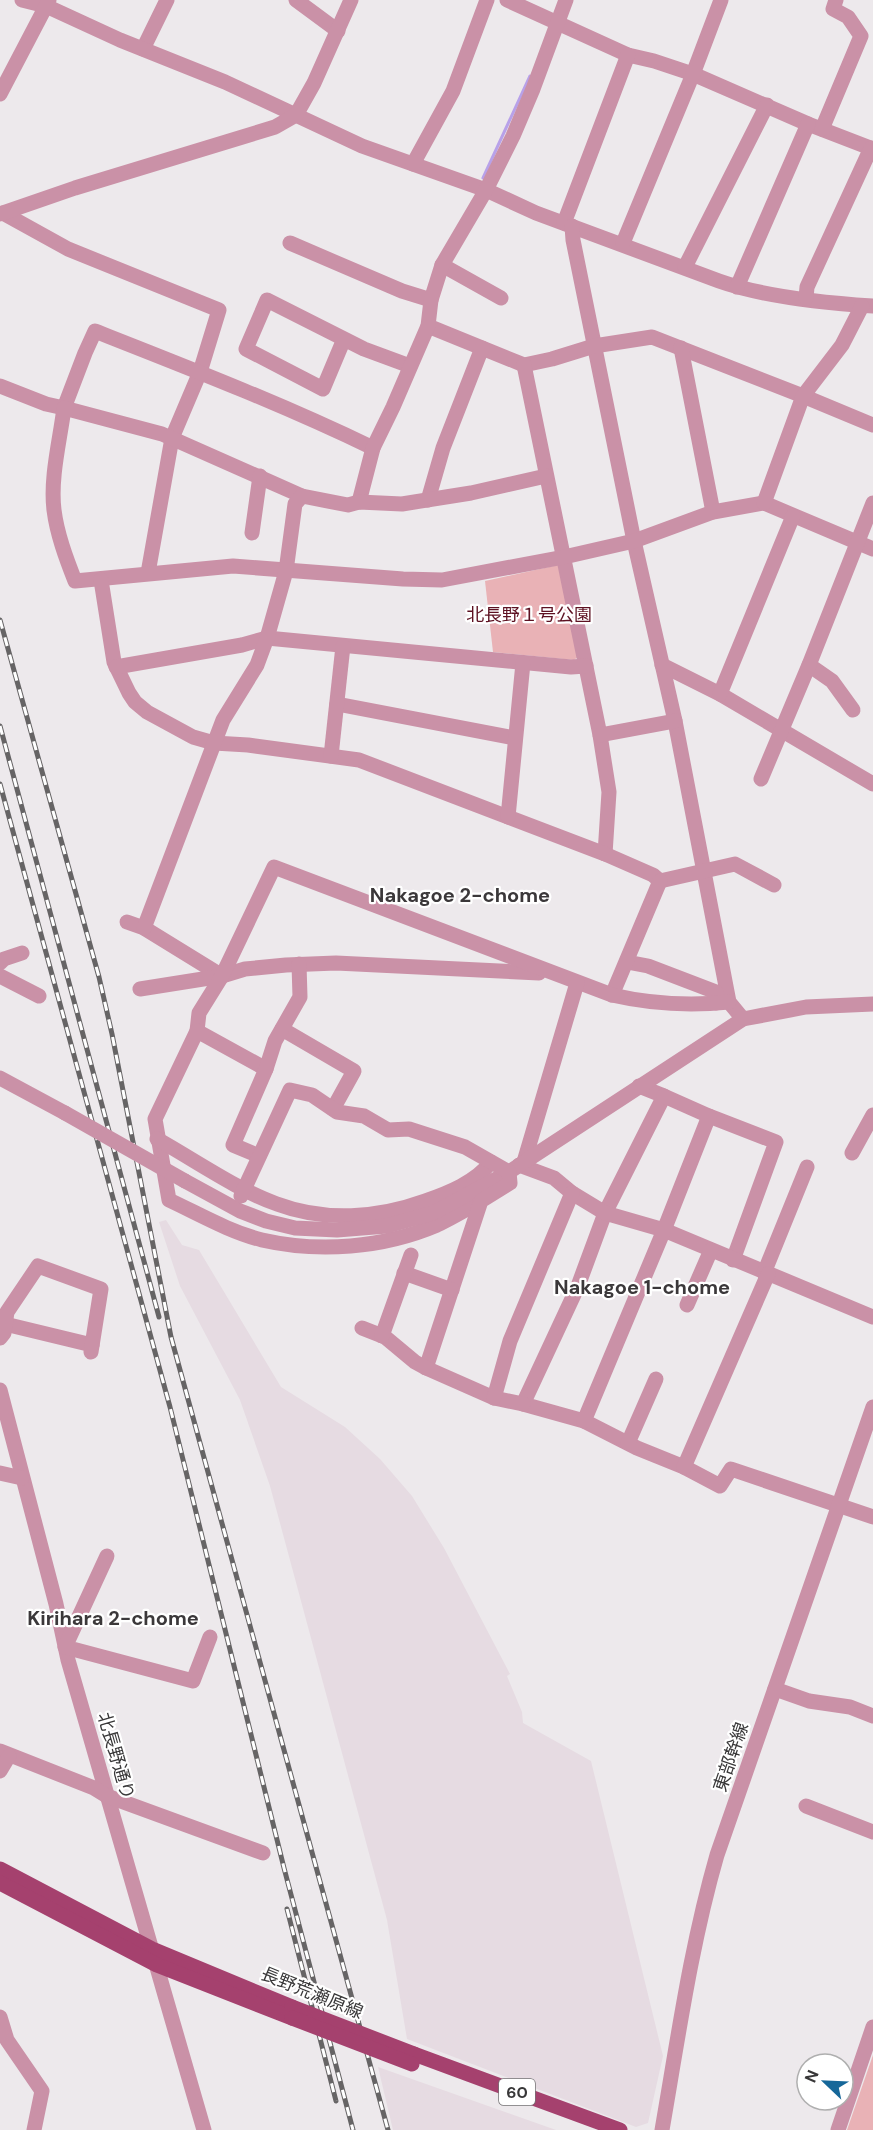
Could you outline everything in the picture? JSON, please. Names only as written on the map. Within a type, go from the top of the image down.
[{"type":"main road","name":"長野荒瀬原線","points":[[0,1869],[152,1949],[292,2012]]},
{"type":"main road","name":"長野荒瀬原線","points":[[0,1883],[157,1965],[292,2012],[590,2130]]},
{"type":"main road","name":"長野荒瀬原線","points":[[413,2059],[620,2130]]},
{"type":"street","points":[[22,0],[48,3],[142,50],[225,82],[345,139],[486,190],[568,225],[623,243],[737,287],[774,295],[867,306],[842,345],[803,396],[764,503]]},
{"type":"street","points":[[142,50],[167,0]]},
{"type":"street","points":[[296,0],[338,31]]},
{"type":"street","points":[[2,214],[75,188],[275,127],[296,115],[314,83],[351,0]]},
{"type":"street","points":[[413,164],[453,91],[487,0]]},
{"type":"street","points":[[507,0],[628,55],[693,74],[872,149],[807,287],[806,298]]},
{"type":"street","points":[[359,502],[373,448],[428,326],[431,300],[442,265],[486,190],[517,126],[553,22],[566,0]]},
{"type":"street","points":[[623,243],[721,0]]},
{"type":"street","points":[[737,287],[861,36],[848,17],[832,9],[836,0]]},
{"type":"street","points":[[0,94],[48,3]]},
{"type":"street","points":[[628,55],[568,225],[573,240],[634,541],[675,721],[703,871],[722,1003]]},
{"type":"street","points":[[685,267],[767,105]]},
{"type":"street","points":[[2,214],[68,249],[219,310],[200,372],[172,438],[148,573]]},
{"type":"street","points":[[290,243],[402,291],[431,300]]},
{"type":"street","points":[[442,265],[501,298]]},
{"type":"street","points":[[344,339],[323,389],[246,349],[267,300],[372,352],[410,366]]},
{"type":"street","points":[[428,326],[524,365],[594,346],[652,337],[873,425]]},
{"type":"street","points":[[373,448],[200,372],[95,331],[64,408],[54,481],[54,509],[64,551],[75,582],[233,566],[403,579],[442,579],[564,557],[634,541],[713,512],[764,503],[873,549]]},
{"type":"street","points":[[428,500],[443,448],[482,348]]},
{"type":"street","points":[[681,348],[713,512]]},
{"type":"street","points":[[524,365],[600,735],[609,792],[605,854]]},
{"type":"street","points":[[0,386],[46,404],[172,438],[302,496],[348,505],[359,502],[402,504],[471,493],[546,476]]},
{"type":"street","points":[[252,533],[260,476]]},
{"type":"street","points":[[144,928],[214,743],[234,700],[246,685],[257,664],[267,638],[286,571],[295,504],[302,496]]},
{"type":"street","points":[[761,779],[873,502]]},
{"type":"street","points":[[720,694],[793,516]]},
{"type":"street","points":[[101,580],[116,667],[135,702],[147,712],[193,737],[214,743],[248,745],[359,760],[605,854],[653,875],[660,881]]},
{"type":"street","points":[[116,667],[242,645],[267,638],[523,663],[586,666]]},
{"type":"street","points":[[332,756],[343,646]]},
{"type":"street","points":[[508,817],[523,663]]},
{"type":"street","points":[[662,665],[720,694],[873,784]]},
{"type":"street","points":[[809,665],[832,681],[853,710]]},
{"type":"street","points":[[337,704],[515,738]]},
{"type":"street","points":[[600,735],[675,721]]},
{"type":"street","points":[[660,881],[735,864],[774,885]]},
{"type":"street","points":[[577,983],[518,1166],[510,1183],[437,1225],[397,1238],[345,1247],[292,1245],[261,1240],[228,1223],[169,1200],[155,1119],[197,1031],[200,1013],[222,976],[274,867],[612,995],[694,1005],[722,1003]]},
{"type":"street","points":[[612,995],[660,881]]},
{"type":"street","points":[[127,922],[144,928],[222,976]]},
{"type":"street","points":[[0,963],[4,959],[22,953]]},
{"type":"street","points":[[627,962],[648,966],[716,992],[722,1003],[743,1019]]},
{"type":"street","points":[[140,988],[222,976],[245,969],[299,964],[336,963],[539,973]]},
{"type":"street","points":[[259,1156],[233,1145],[266,1069],[275,1041],[300,997],[299,964]]},
{"type":"street","points":[[0,976],[39,996]]},
{"type":"street","points":[[0,1078],[240,1211],[266,1221],[316,1230],[348,1230],[387,1226],[433,1213],[518,1166],[743,1019],[806,1007],[873,1004]]},
{"type":"street","points":[[282,1029],[354,1071],[333,1109]]},
{"type":"street","points":[[197,1031],[266,1069]]},
{"type":"street","points":[[639,1086],[776,1142],[733,1260]]},
{"type":"street","points":[[243,1193],[290,1090],[312,1095],[337,1112],[364,1116],[388,1130],[409,1129],[465,1147],[491,1162],[518,1166],[554,1178],[572,1193],[605,1213],[664,1230],[873,1317]]},
{"type":"street","points":[[523,1404],[578,1286],[605,1213],[664,1096]]},
{"type":"street","points":[[852,1153],[873,1115]]},
{"type":"street","points":[[584,1421],[710,1116]]},
{"type":"street","points":[[157,1138],[243,1193],[305,1212],[348,1216],[381,1214],[447,1193],[484,1171],[491,1162]]},
{"type":"street","points":[[684,1467],[766,1273],[807,1167]]},
{"type":"street","points":[[494,1398],[510,1341],[572,1193]]},
{"type":"street","points":[[426,1368],[481,1201]]},
{"type":"street","points":[[687,1305],[711,1251]]},
{"type":"street","points":[[382,1336],[411,1255]]},
{"type":"street","points":[[38,1266],[102,1289],[91,1349],[3,1331],[7,1312],[38,1266]]},
{"type":"street","points":[[404,1273],[452,1290]]},
{"type":"street","points":[[363,1328],[382,1336],[426,1368],[494,1398],[584,1421],[720,1486],[731,1469],[873,1517]]},
{"type":"street","points":[[628,1443],[656,1379]]},
{"type":"street","name":"北長野通り","points":[[0,1390],[56,1604],[65,1647],[106,1796],[204,2130]]},
{"type":"street","name":"東部幹線","points":[[662,2130],[688,1981],[706,1894],[717,1855],[873,1407]]},
{"type":"street","points":[[0,1473],[22,1478]]},
{"type":"street","points":[[107,1556],[65,1647],[193,1681],[210,1637]]},
{"type":"street","points":[[775,1689],[809,1701],[850,1707],[873,1716]]},
{"type":"street","points":[[0,1771],[5,1754],[85,1784],[106,1796],[263,1853]]},
{"type":"street","points":[[806,1806],[873,1832]]},
{"type":"street","points":[[0,2017],[7,2040],[42,2091],[34,2130]]},
{"type":"street","points":[[837,2130],[873,2027]]},
{"type":"shaded area","points":[[166,1220],[182,1245],[199,1250],[281,1387],[345,1427],[380,1459],[412,1496],[444,1548],[510,1674],[507,1676],[522,1712],[523,1723],[591,1761],[663,2056],[648,2123],[636,2127],[407,2039],[387,1920],[270,1486],[240,1400],[180,1286],[159,1222]]},
{"type":"shaded area","points":[[378,2067],[556,2130],[393,2130]]},
{"type":"green space","name":"北長野１号公園","points":[[558,565],[578,657],[574,660],[493,652],[485,581]]},
{"type":"green space","points":[[873,2055],[873,2130],[847,2130]]},
{"type":"waterway","points":[[483,178],[530,76]]},
{"type":"railway","points":[[0,620],[99,977],[171,1337],[388,2130]]},
{"type":"railway","points":[[0,726],[159,1317]]},
{"type":"railway","points":[[0,784],[170,1407],[284,1868],[353,2130]]},
{"type":"railway","points":[[287,1909],[336,2101]]},
{"type":"district","name":"Nakagoe 2-chome","points":[[460,895]]},
{"type":"district","name":"Nakagoe 1-chome","points":[[642,1287]]},
{"type":"district","name":"Kirihara 2-chome","points":[[113,1618]]}]
